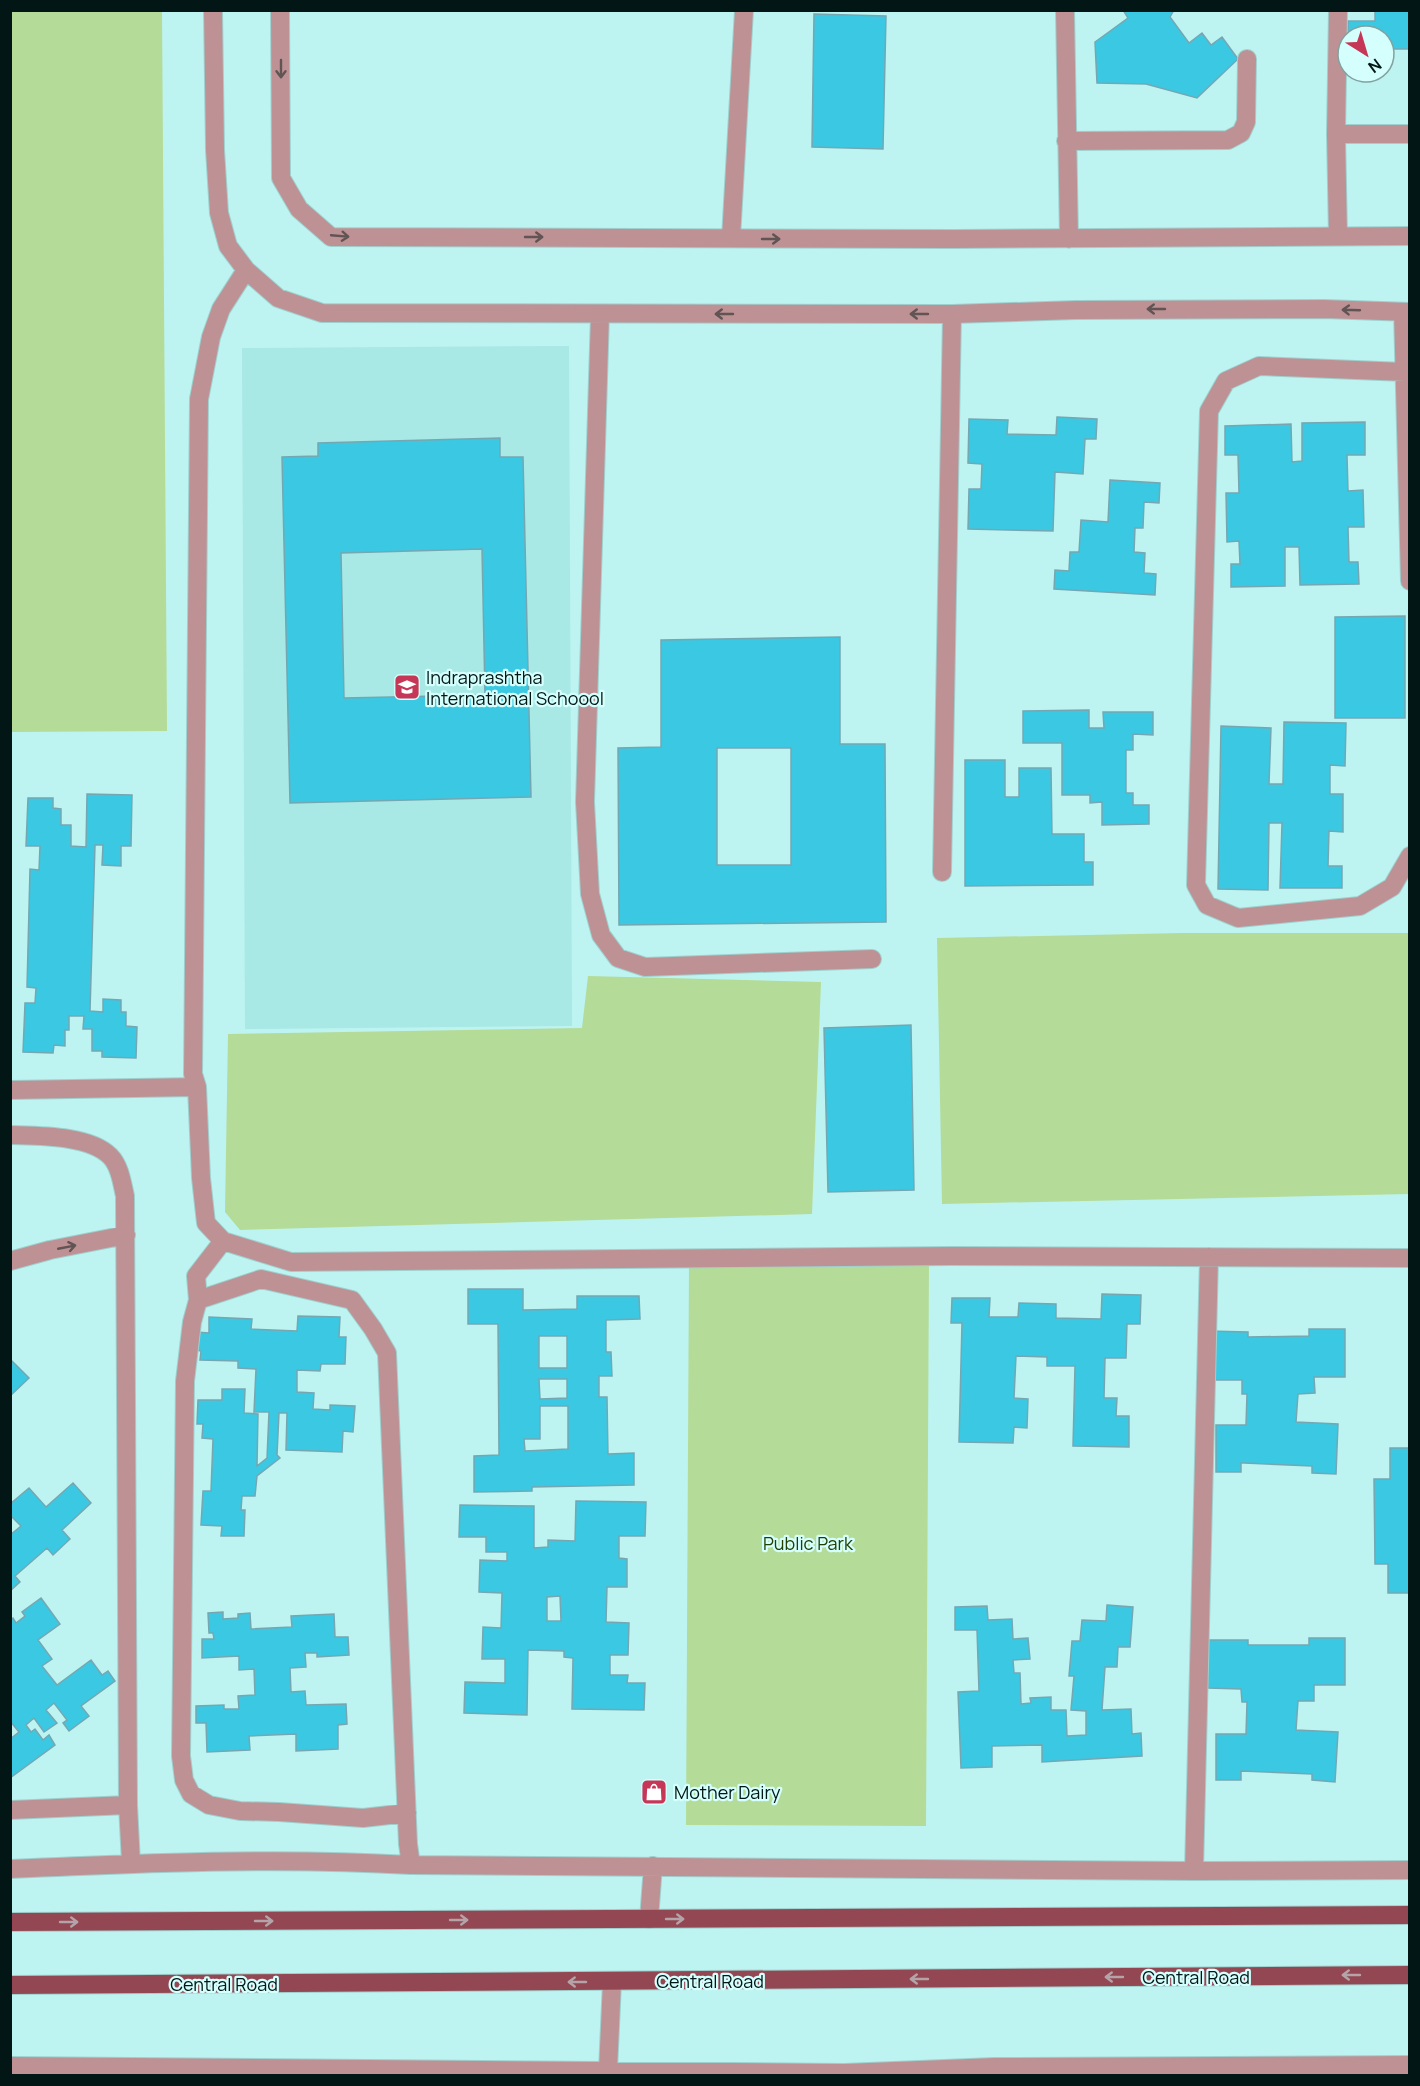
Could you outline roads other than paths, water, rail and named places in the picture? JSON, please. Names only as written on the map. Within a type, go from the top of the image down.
[{"type":"main road","points":[[10,1922],[1410,1915]]},
{"type":"main road","name":"Central Road","points":[[10,1985],[1410,1975]]},
{"type":"street","points":[[213,10],[215,150],[219,213],[228,246],[246,270],[278,298],[322,313],[952,314],[1076,310],[1324,309],[1406,312],[1405,372],[1410,580]]},
{"type":"street","points":[[280,10],[281,178],[299,208],[331,237],[1069,239],[1410,236]]},
{"type":"street","points":[[731,238],[744,10]]},
{"type":"street","points":[[1065,10],[1069,239]]},
{"type":"street","points":[[1338,10],[1336,134],[1338,236]]},
{"type":"street","points":[[1066,141],[1228,140],[1241,133],[1246,122],[1246,59]]},
{"type":"street","points":[[1336,134],[1410,134]]},
{"type":"street","points":[[246,270],[221,309],[211,337],[199,399],[194,1074],[197,1087],[201,1178],[206,1223],[224,1241],[291,1262],[951,1256],[1410,1258]]},
{"type":"street","points":[[600,314],[585,802],[590,894],[601,935],[618,958],[645,967],[872,959]]},
{"type":"street","points":[[942,872],[952,314]]},
{"type":"street","points":[[1405,372],[1259,366],[1226,381],[1209,411],[1196,885],[1207,905],[1238,918],[1360,906],[1392,888],[1410,856]]},
{"type":"street","points":[[10,1090],[197,1087]]},
{"type":"street","points":[[10,1135],[73,1139],[90,1145],[110,1156],[119,1172],[125,1196],[128,1805],[131,1863]]},
{"type":"street","points":[[10,1262],[50,1250],[126,1235]]},
{"type":"street","points":[[224,1241],[196,1276],[198,1300],[192,1322],[185,1381],[181,1756],[184,1780],[191,1794],[209,1805],[240,1811],[363,1818],[407,1814]]},
{"type":"street","points":[[1194,1871],[1209,1257]]},
{"type":"street","points":[[198,1300],[261,1279],[352,1300],[387,1353],[411,1865]]},
{"type":"street","points":[[10,1810],[128,1805]]},
{"type":"street","points":[[10,1869],[131,1863],[348,1861],[411,1865],[1194,1871],[1410,1870]]},
{"type":"street","points":[[649,1919],[653,1866]]},
{"type":"street","points":[[608,2070],[612,1982]]},
{"type":"street","points":[[10,2066],[335,2072],[608,2070],[680,2074],[844,2074],[994,2067],[1211,2071],[1373,2070],[1410,2065]]},
{"type":"place","name":"Indraprashtha International Schoool","points":[[407,687]]},
{"type":"place","name":"Mother Dairy","points":[[654,1792]]},
{"type":"park label","name":"Public Park","points":[[808,1543]]}]
